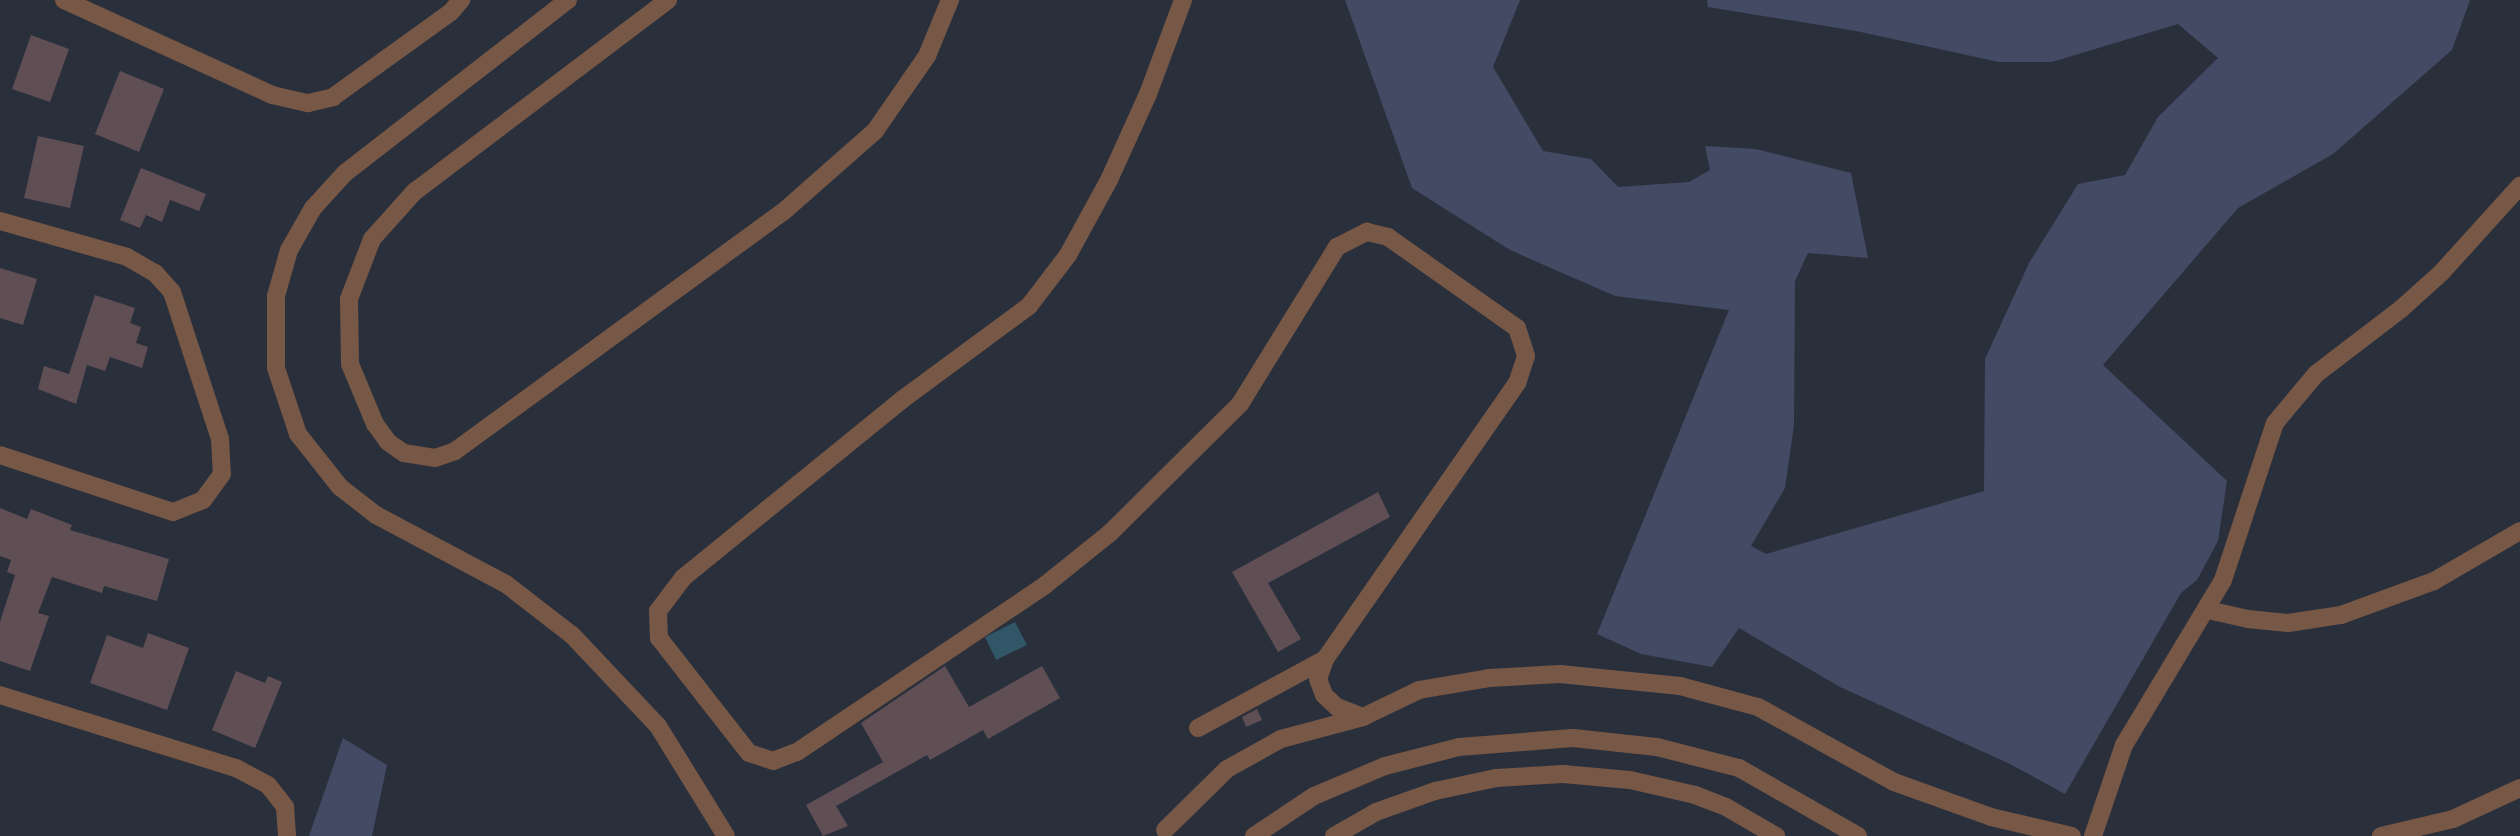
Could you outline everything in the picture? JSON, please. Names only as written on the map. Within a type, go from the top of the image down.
[{"type":"street","points":[[64,0],[272,94],[308,103],[333,97],[451,12],[461,0]]},
{"type":"street","points":[[568,0],[345,173],[313,208],[289,250],[276,296],[276,368],[298,434],[324,471],[376,515],[479,568],[572,635],[658,726],[726,836]]},
{"type":"street","points":[[668,0],[415,191],[372,239],[349,299],[350,364],[375,424],[388,442],[404,453],[435,458],[455,451],[783,212],[875,131],[927,56],[950,0]]},
{"type":"street","points":[[1184,0],[1148,94],[1109,180],[1068,255],[1029,306],[903,399],[683,578],[658,611],[659,638],[748,753],[773,761],[797,752],[1044,586],[1110,533],[1240,404],[1337,247],[1367,231],[1389,237],[1517,328],[1526,356],[1517,383],[1325,659],[1318,679],[1324,694],[1337,707],[1363,717]]},
{"type":"street","points":[[2093,836],[2124,745],[2208,610],[2234,552],[2265,442],[2287,405],[2316,374],[2401,309],[2440,273],[2520,186]]},
{"type":"street","points":[[0,221],[127,257],[155,273],[172,292],[220,439],[222,474],[203,501],[173,512],[0,455]]},
{"type":"street","points":[[2208,610],[2288,623],[2340,615],[2434,581],[2520,531]]},
{"type":"street","points":[[1198,728],[1325,659]]},
{"type":"street","points":[[1165,830],[1227,769],[1281,739],[1363,717],[1419,690],[1489,678],[1600,675],[1680,686],[1758,707],[1894,782],[1942,801],[2072,836]]},
{"type":"street","points":[[0,695],[236,768],[268,785],[285,807],[288,836]]},
{"type":"street","points":[[1254,836],[1314,796],[1385,766],[1468,746],[1573,738],[1657,747],[1739,768],[1858,836]]},
{"type":"street","points":[[1335,836],[1376,812],[1435,791],[1496,778],[1563,774],[1629,780],[1695,795],[1726,807],[1776,836]]},
{"type":"street","points":[[2381,836],[2456,828],[2516,794]]},
{"type":"shaded area","points":[[1345,0],[1520,0],[1493,67],[1543,151],[1591,159],[1618,187],[1689,182],[1710,170],[1705,146],[1756,149],[1851,173],[1868,258],[1808,253],[1795,281],[1794,425],[1785,488],[1751,546],[1766,554],[1984,491],[1985,359],[2029,263],[2078,184],[2125,175],[2158,117],[2218,58],[2178,24],[2052,62],[1999,62],[1856,31],[1708,7],[1707,0],[2470,0],[2452,50],[2333,154],[2238,208],[2103,365],[2227,481],[2218,541],[2197,580],[2181,593],[2065,794],[2010,764],[1840,687],[1739,628],[1712,667],[1641,654],[1597,634],[1729,310],[1615,296],[1510,250],[1412,188]]},
{"type":"shaded area","points":[[1015,622],[1027,645],[996,660],[985,637]]},
{"type":"shaded area","points":[[343,738],[387,765],[372,836],[309,836]]},
{"type":"building","points":[[31,35],[69,49],[50,102],[12,89]]},
{"type":"building","points":[[120,71],[164,89],[139,152],[95,134]]},
{"type":"building","points":[[38,136],[84,146],[70,208],[24,198]]},
{"type":"building","points":[[141,168],[206,194],[199,211],[170,200],[162,222],[146,215],[140,228],[120,220]]},
{"type":"building","points":[[0,268],[37,279],[23,325],[0,318]]},
{"type":"building","points":[[95,295],[135,308],[130,323],[141,327],[136,343],[148,347],[142,368],[110,357],[105,371],[87,365],[76,404],[38,389],[44,366],[69,374]]},
{"type":"building","points":[[1378,492],[1390,517],[1268,583],[1301,639],[1278,652],[1232,572]]},
{"type":"building","points":[[0,508],[27,519],[31,509],[72,525],[70,530],[169,559],[157,601],[104,586],[102,593],[52,577],[38,613],[49,616],[30,671],[0,661],[0,622],[15,575],[7,572],[11,560],[0,556]]},
{"type":"building","points":[[148,633],[189,648],[167,710],[90,683],[107,635],[143,648]]},
{"type":"building","points":[[945,666],[969,707],[1042,666],[1060,698],[988,739],[983,730],[930,760],[927,755],[836,806],[848,826],[823,836],[806,805],[883,762],[861,723]]},
{"type":"building","points":[[236,671],[265,683],[268,676],[282,682],[255,748],[212,730]]},
{"type":"building","points":[[1257,709],[1262,720],[1246,727],[1242,717]]}]
